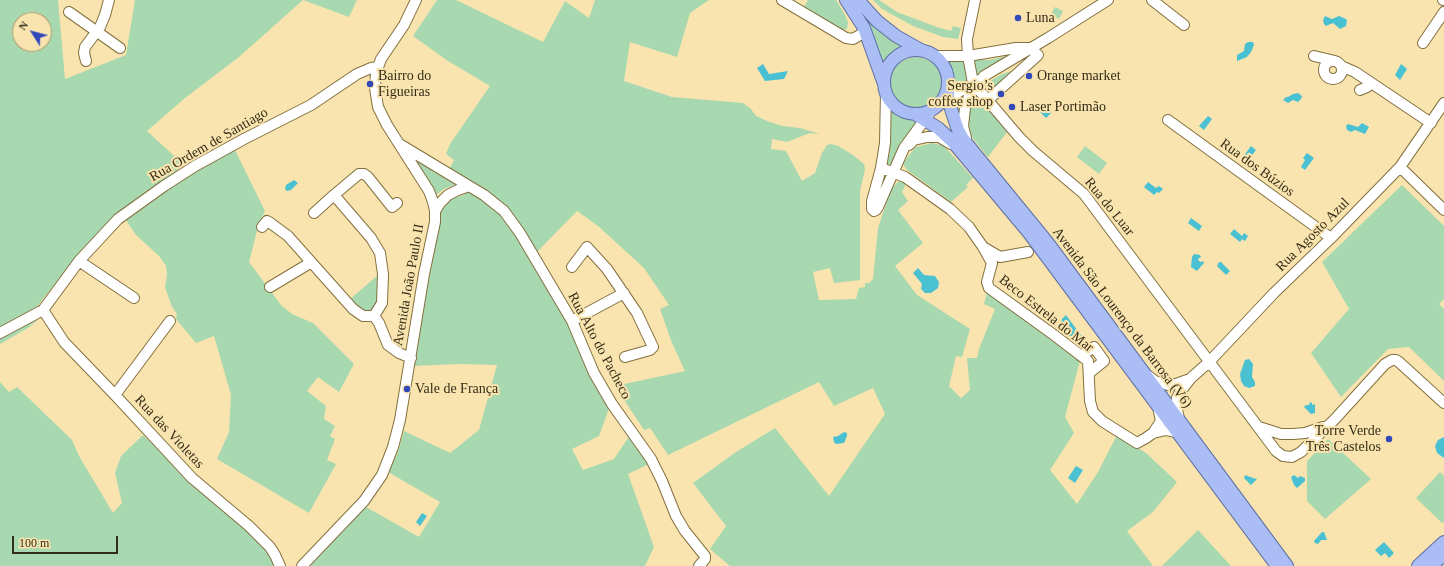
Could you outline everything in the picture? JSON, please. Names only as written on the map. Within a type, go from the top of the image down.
[{"type":"main road","name":"Avenida São Lourenço da Barrosa (V6)","points":[[846,0],[858,17],[865,32],[885,90],[894,106],[904,112],[932,110],[958,130],[967,151],[1046,254],[1277,566]]},
{"type":"main road","name":"Avenida São Lourenço da Barrosa (V6)","points":[[858,0],[877,21],[896,36],[930,54],[944,68],[948,84],[932,110]]},
{"type":"main road","points":[[885,90],[886,70],[896,57],[912,51],[930,54]]},
{"type":"main road","name":"Avenida São Lourenço da Barrosa (V6)","points":[[932,110],[945,134],[967,151],[1048,243],[1287,566]]},
{"type":"main road","points":[[1418,566],[1444,542]]},
{"type":"main road","points":[[1431,566],[1444,555]]},
{"type":"street","points":[[86,61],[84,53],[85,47],[98,32],[103,22],[109,0]]},
{"type":"street","name":"Avenida João Paulo II","points":[[302,566],[364,501],[382,475],[394,447],[400,420],[424,274],[435,222],[435,210],[434,202],[429,191],[398,144],[378,107],[375,88],[378,67],[383,55],[404,25],[416,0]]},
{"type":"street","points":[[782,0],[846,38],[853,39],[865,32]]},
{"type":"street","points":[[967,151],[963,118],[967,102],[975,84],[968,56],[967,39],[975,0]]},
{"type":"street","points":[[1152,0],[1184,25]]},
{"type":"street","points":[[885,90],[885,142],[881,168],[872,201],[872,209],[874,211],[878,207],[904,148],[932,110],[1105,1]]},
{"type":"street","points":[[69,12],[120,48]]},
{"type":"street","points":[[1423,43],[1444,12]]},
{"type":"street","points":[[930,54],[968,56],[1016,48],[1031,48],[1038,55],[988,100]]},
{"type":"street","points":[[1314,56],[1338,63],[1348,68],[1429,121]]},
{"type":"street","points":[[1329,62],[1338,63],[1342,73],[1336,79],[1328,77],[1320,70],[1329,62]]},
{"type":"street","name":"Rua Ordem de Santiago","points":[[43,310],[79,261],[118,219],[195,166],[311,105],[357,74],[371,68],[378,67]]},
{"type":"street","points":[[1360,90],[1367,87],[1371,83]]},
{"type":"street","name":"Rua do Luar","points":[[975,84],[1019,137],[1033,151],[1084,194],[1276,451],[1283,456],[1292,457],[1301,452],[1328,424]]},
{"type":"street","name":"Rua Agosto Azul","points":[[1180,420],[1176,405],[1177,398],[1191,378],[1209,362],[1274,293],[1331,238],[1400,167],[1429,121],[1443,109]]},
{"type":"street","name":"Rua dos Búzios","points":[[1168,120],[1331,238]]},
{"type":"street","points":[[904,148],[914,140],[920,138],[939,137],[967,151]]},
{"type":"street","name":"Rua Alto do Pacheco","points":[[398,144],[484,195],[504,211],[520,233],[572,321],[594,373],[612,404],[651,459],[662,481],[676,516],[685,531],[706,556],[699,566]]},
{"type":"street","points":[[1400,167],[1444,210]]},
{"type":"street","points":[[881,168],[893,171],[905,177],[950,209],[969,227],[983,247],[996,260],[1028,252]]},
{"type":"street","points":[[314,212],[359,174],[364,174],[368,177],[392,207],[397,203]]},
{"type":"street","points":[[435,210],[448,196],[469,186]]},
{"type":"street","points":[[334,195],[371,238],[380,253],[383,274],[382,303],[374,316]]},
{"type":"street","points":[[262,227],[267,221],[288,236],[353,310],[363,316],[374,316]]},
{"type":"street","points":[[572,267],[587,247],[607,269],[637,313],[653,346],[650,350],[625,356]]},
{"type":"street","name":"Beco Estrela do Mar","points":[[996,260],[987,282],[989,288],[1054,335],[1088,362],[1090,401],[1093,412],[1102,421],[1137,442],[1143,441],[1153,433]]},
{"type":"street","points":[[79,261],[134,298]]},
{"type":"street","points":[[270,287],[310,262]]},
{"type":"street","points":[[572,321],[624,293]]},
{"type":"street","points":[[0,333],[43,310]]},
{"type":"street","name":"Rua das Violetas","points":[[43,310],[64,342],[192,478],[249,526],[270,547],[280,566]]},
{"type":"street","points":[[374,316],[379,323],[388,345],[411,358]]},
{"type":"street","points":[[115,395],[170,322]]},
{"type":"street","points":[[1081,356],[1094,347],[1104,361],[1089,373]]},
{"type":"street","points":[[1259,427],[1282,434],[1305,434],[1328,424],[1385,364],[1392,360],[1399,362],[1444,403]]},
{"type":"street","name":"Rua Agosto Azul","points":[[1145,373],[1155,381],[1168,385],[1176,384],[1191,378]]},
{"type":"street","points":[[1153,433],[1160,421],[1158,405]]},
{"type":"street","points":[[1153,433],[1166,430],[1178,433]]},
{"type":"green space","points":[[0,0],[58,0],[65,79],[126,55],[135,0],[303,0],[239,57],[185,98],[147,131],[184,165],[120,214],[84,247],[35,309],[41,317],[28,328],[0,344]]},
{"type":"green space","points":[[303,0],[357,0],[349,17]]},
{"type":"green space","points":[[437,0],[456,0],[543,42],[565,1],[589,18],[595,0],[709,0],[690,13],[677,57],[630,42],[624,81],[672,97],[743,103],[751,109],[756,116],[767,121],[782,126],[800,128],[820,134],[810,133],[787,142],[772,139],[771,149],[786,151],[802,181],[815,173],[822,153],[827,145],[831,144],[838,146],[864,164],[865,169],[860,191],[860,280],[834,283],[830,268],[813,272],[819,300],[856,299],[859,288],[865,287],[865,283],[869,283],[873,279],[878,228],[891,189],[902,180],[905,186],[902,192],[908,201],[898,210],[923,243],[895,266],[917,295],[970,329],[962,357],[956,356],[949,386],[961,398],[970,390],[967,358],[977,358],[979,349],[995,309],[984,304],[987,292],[1080,361],[1065,417],[1074,433],[1050,470],[1077,504],[1098,472],[1117,435],[1146,453],[1177,482],[1153,512],[1127,531],[1153,566],[730,566],[710,549],[726,526],[693,483],[736,452],[775,428],[829,496],[885,414],[873,388],[834,406],[819,382],[668,455],[650,428],[644,430],[615,386],[685,371],[672,343],[660,309],[669,305],[644,268],[598,226],[577,211],[537,252],[562,312],[610,406],[599,436],[572,449],[583,470],[614,459],[630,435],[649,464],[628,474],[654,547],[645,566],[308,566],[366,507],[419,537],[440,502],[388,472],[398,452],[404,431],[450,453],[479,430],[497,365],[459,364],[412,366],[435,248],[439,218],[444,205],[450,198],[462,196],[477,186],[449,169],[454,160],[446,154],[450,144],[490,86],[448,61],[413,36]]},
{"type":"green space","points":[[808,0],[836,0],[848,22],[847,29],[842,30],[803,8]]},
{"type":"green space","points":[[853,0],[905,48],[901,49],[890,58],[882,69]]},
{"type":"green space","points":[[873,0],[879,0],[897,12],[937,27],[951,31],[953,26],[961,28],[958,39],[943,37],[913,26],[882,9]]},
{"type":"green space","points":[[1055,7],[1063,11],[1059,19],[1051,14]]},
{"type":"green space","points":[[1012,55],[977,77],[973,60],[989,60]]},
{"type":"green space","points":[[911,57],[921,57],[935,64],[942,78],[942,88],[935,102],[921,109],[911,109],[901,105],[894,98],[890,88],[890,78],[894,68],[901,61]]},
{"type":"green space","points":[[944,60],[965,61],[970,81],[954,91],[951,73]]},
{"type":"green space","points":[[1015,70],[990,91],[983,85],[1002,74]]},
{"type":"green space","points":[[968,92],[960,123],[953,101]]},
{"type":"green space","points":[[974,99],[985,104],[1007,132],[988,157],[971,135],[968,115]]},
{"type":"green space","points":[[889,109],[900,117],[919,121],[906,138],[890,165],[885,164]]},
{"type":"green space","points":[[932,143],[944,146],[973,178],[966,185],[968,187],[951,202],[907,170],[903,164],[916,147]]},
{"type":"green space","points":[[1085,146],[1107,163],[1099,174],[1077,157]]},
{"type":"green space","points":[[234,148],[265,211],[258,227],[249,262],[281,305],[292,314],[313,323],[354,364],[339,392],[318,377],[307,391],[326,406],[324,419],[335,426],[330,436],[335,439],[327,460],[336,464],[309,513],[217,459],[229,432],[231,395],[214,336],[196,343],[176,319],[177,314],[172,307],[165,287],[167,275],[166,266],[159,256],[136,235],[125,219],[171,185]]},
{"type":"green space","points":[[411,156],[458,184],[444,189],[435,196]]},
{"type":"green space","points":[[1402,185],[1444,226],[1444,299],[1439,304],[1444,309],[1444,381],[1409,347],[1388,349],[1341,397],[1311,353],[1349,309],[1322,262]]},
{"type":"green space","points":[[377,276],[378,298],[376,304],[370,311],[363,312],[349,300]]},
{"type":"green space","points":[[0,382],[9,392],[17,387],[72,440],[79,456],[113,513],[122,503],[115,473],[121,456],[143,435],[208,496],[267,546],[277,566],[0,566]]},
{"type":"green space","points":[[1328,439],[1371,479],[1325,519],[1307,501],[1307,461]]},
{"type":"green space","points":[[1440,472],[1444,476],[1444,522],[1442,523],[1416,498]]},
{"type":"green space","points":[[1198,530],[1231,566],[1162,566]]},
{"type":"water","points":[[1325,16],[1332,19],[1339,16],[1346,19],[1346,26],[1340,29],[1333,23],[1326,26],[1323,20]]},
{"type":"water","points":[[1248,42],[1253,42],[1254,45],[1251,52],[1247,57],[1237,61],[1237,55],[1244,51],[1245,44]]},
{"type":"water","points":[[763,64],[769,74],[788,71],[784,79],[765,81],[757,68]]},
{"type":"water","points":[[1401,64],[1407,69],[1400,80],[1395,75]]},
{"type":"water","points":[[1298,93],[1302,96],[1298,102],[1293,100],[1288,103],[1283,100],[1286,97]]},
{"type":"water","points":[[1043,103],[1052,112],[1046,118],[1037,109]]},
{"type":"water","points":[[1208,116],[1212,119],[1204,130],[1199,126]]},
{"type":"water","points":[[1362,123],[1369,127],[1365,134],[1355,130],[1351,132],[1347,130],[1346,126],[1348,124],[1358,127]]},
{"type":"water","points":[[1251,146],[1256,150],[1248,161],[1243,157]]},
{"type":"water","points":[[1307,153],[1314,158],[1305,170],[1301,167],[1305,160],[1303,158]]},
{"type":"water","points":[[294,180],[298,183],[291,190],[287,191],[285,189],[286,185]]},
{"type":"water","points":[[1148,182],[1156,188],[1159,186],[1163,189],[1154,195],[1144,187]]},
{"type":"water","points":[[1191,218],[1202,226],[1199,231],[1188,223]]},
{"type":"water","points":[[1234,229],[1242,236],[1244,233],[1248,236],[1245,241],[1242,239],[1240,242],[1230,234]]},
{"type":"water","points":[[1194,254],[1200,255],[1201,257],[1198,259],[1199,261],[1203,261],[1204,263],[1197,271],[1191,267],[1192,257]]},
{"type":"water","points":[[1219,262],[1221,262],[1230,271],[1226,275],[1217,266]]},
{"type":"water","points":[[918,268],[924,275],[935,276],[939,282],[938,288],[931,293],[925,293],[921,289],[922,284],[913,273]]},
{"type":"water","points":[[1066,315],[1083,338],[1078,342],[1060,329],[1062,319]]},
{"type":"water","points":[[1249,359],[1253,364],[1252,377],[1255,382],[1255,386],[1249,388],[1244,386],[1241,381],[1240,374],[1245,360]]},
{"type":"water","points":[[1310,402],[1312,405],[1315,404],[1315,413],[1311,414],[1304,407],[1309,405]]},
{"type":"water","points":[[844,432],[847,433],[847,436],[844,443],[836,444],[833,437]]},
{"type":"water","points":[[1444,437],[1444,458],[1437,453],[1435,446],[1438,440]]},
{"type":"water","points":[[1076,466],[1083,470],[1075,483],[1068,478]]},
{"type":"water","points":[[1245,475],[1257,479],[1251,485],[1244,478]]},
{"type":"water","points":[[1294,475],[1298,478],[1300,476],[1305,478],[1305,481],[1297,488],[1291,477]]},
{"type":"water","points":[[422,513],[427,516],[420,526],[416,522]]},
{"type":"water","points":[[1322,532],[1324,532],[1327,540],[1321,540],[1318,544],[1315,543],[1314,541]]},
{"type":"water","points":[[1384,542],[1394,553],[1389,558],[1385,553],[1381,556],[1375,550]]},
{"type":"place","name":"Luna","points":[[1018,18]]},
{"type":"place","name":"Orange market","points":[[1029,76]]},
{"type":"place","name":"Bairro do Figueiras","points":[[370,84]]},
{"type":"place","name":"Sergio’s coffee shop","points":[[1001,94]]},
{"type":"place","name":"Laser Portimão","points":[[1012,107]]},
{"type":"place","name":"Vale de França","points":[[407,389]]},
{"type":"place","name":"Torre Verde Três Castelos","points":[[1389,439]]}]
